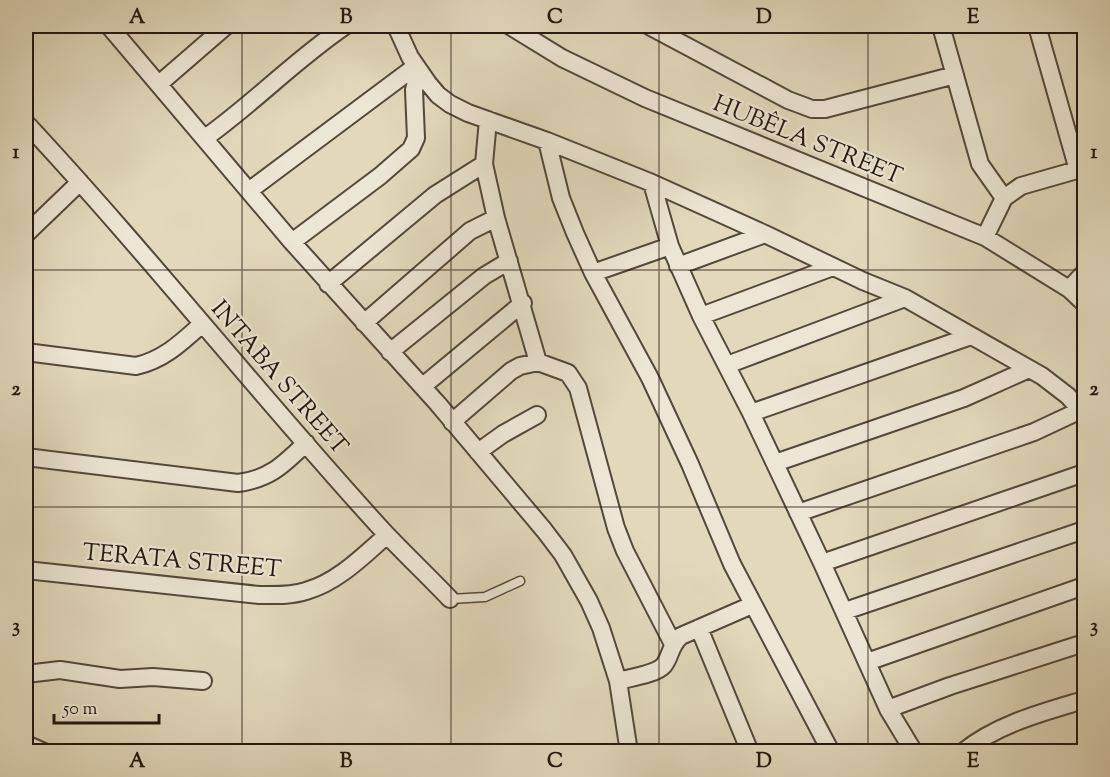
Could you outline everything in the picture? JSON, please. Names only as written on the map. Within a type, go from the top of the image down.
[{"type":"street","points":[[111,26],[328,284],[423,386],[544,530],[576,576],[601,628],[618,681],[629,752]]},
{"type":"street","points":[[159,84],[226,26]]},
{"type":"street","points":[[205,138],[232,118],[315,47],[345,26]]},
{"type":"street","points":[[396,26],[428,83],[444,99],[468,113],[547,141],[652,183],[905,298],[1054,385],[1083,412],[1034,432],[798,513]]},
{"type":"street","name":"HUBÊLA STREET","points":[[510,26],[562,58],[645,98],[985,237],[1069,289],[1084,303]]},
{"type":"street","points":[[649,26],[788,100],[812,109],[831,107],[955,75]]},
{"type":"street","points":[[941,26],[980,164],[1004,198]]},
{"type":"street","points":[[985,237],[1004,198],[1021,186],[1081,169],[1037,26]]},
{"type":"street","points":[[250,190],[418,68]]},
{"type":"street","points":[[292,242],[380,176],[411,149],[416,138],[414,90],[418,68]]},
{"type":"street","points":[[488,120],[484,164],[496,218],[523,303],[538,362]]},
{"type":"street","name":"INTABA STREET","points":[[26,123],[387,535],[450,599]]},
{"type":"street","points":[[547,141],[561,198],[593,273],[650,378],[752,605],[831,752]]},
{"type":"street","points":[[328,284],[435,195],[484,164]]},
{"type":"street","points":[[26,234],[80,182]]},
{"type":"street","points":[[652,183],[670,246],[700,316],[775,463],[845,611],[888,709],[914,752]]},
{"type":"street","points":[[364,323],[470,231],[496,218]]},
{"type":"street","points":[[678,266],[765,234]]},
{"type":"street","points":[[593,273],[670,246]]},
{"type":"street","points":[[390,352],[476,281],[508,261]]},
{"type":"street","points":[[700,316],[833,267]]},
{"type":"street","points":[[1069,289],[1084,273]]},
{"type":"street","points":[[727,366],[905,298]]},
{"type":"street","points":[[423,386],[523,303]]},
{"type":"street","points":[[26,352],[136,366],[162,357],[202,324]]},
{"type":"street","points":[[751,413],[971,336]]},
{"type":"street","points":[[452,422],[511,371],[520,366],[538,362],[568,373],[578,388],[616,528],[625,551],[673,644]]},
{"type":"street","points":[[775,463],[964,398],[1029,369]]},
{"type":"street","points":[[478,452],[503,434],[537,415]]},
{"type":"street","points":[[26,457],[238,483],[255,481],[268,476],[306,443]]},
{"type":"street","points":[[822,563],[1084,473]]},
{"type":"street","points":[[845,611],[1084,530]]},
{"type":"street","name":"TERATA STREET","points":[[26,570],[259,595],[285,595],[306,591],[326,583],[387,535]]},
{"type":"street","points":[[867,662],[1084,586]]},
{"type":"street","points":[[618,681],[661,668],[673,644],[681,636],[752,605]]},
{"type":"street","points":[[699,628],[750,752]]},
{"type":"street","points":[[888,709],[950,686],[1084,643]]},
{"type":"street","points":[[26,674],[60,670],[120,679],[153,677],[203,681]]},
{"type":"street","points":[[963,752],[973,744],[1008,726],[1084,700]]},
{"type":"street","points":[[26,744],[44,752]]},
{"type":"lane","points":[[450,599],[485,597],[520,581]]}]
